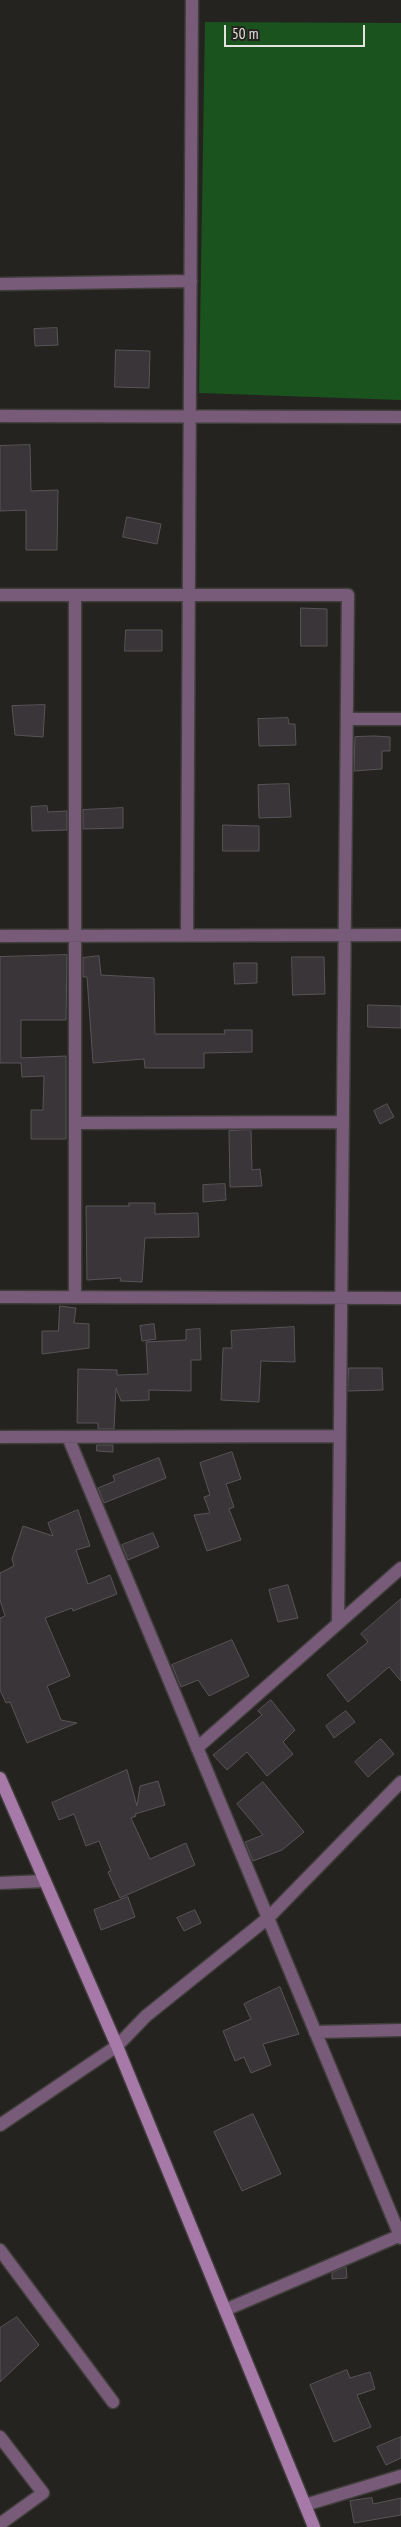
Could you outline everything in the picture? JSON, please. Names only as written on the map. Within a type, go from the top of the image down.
[{"type":"main road","points":[[0,1778],[117,2046],[314,2527]]},
{"type":"street","points":[[187,936],[192,0]]},
{"type":"street","points":[[0,284],[190,281]]},
{"type":"street","points":[[0,416],[401,417]]},
{"type":"street","points":[[0,595],[348,595],[338,1624]]},
{"type":"street","points":[[75,595],[75,1297]]},
{"type":"street","points":[[346,719],[401,719]]},
{"type":"street","points":[[0,936],[401,935]]},
{"type":"street","points":[[75,1123],[343,1122]]},
{"type":"street","points":[[0,1297],[401,1298]]},
{"type":"street","points":[[0,1437],[339,1436]]},
{"type":"street","points":[[68,1437],[401,2236],[225,2310]]},
{"type":"street","points":[[197,1748],[401,1568]]},
{"type":"street","points":[[0,2125],[117,2046],[146,2016],[268,1918],[401,1782]]},
{"type":"street","points":[[0,1883],[45,1881]]},
{"type":"street","points":[[315,2032],[401,2030]]},
{"type":"street","points":[[0,2250],[113,2402]]},
{"type":"street","points":[[0,2437],[43,2493],[11,2521],[0,2524]]},
{"type":"street","points":[[305,2505],[401,2476]]},
{"type":"green space","points":[[205,22],[401,23],[401,400],[199,393]]},
{"type":"building","points":[[57,328],[58,345],[35,346],[34,329]]},
{"type":"building","points":[[116,350],[150,351],[149,388],[115,387]]},
{"type":"building","points":[[30,445],[31,491],[58,490],[57,550],[26,550],[26,510],[0,511],[0,446]]},
{"type":"building","points":[[127,517],[161,524],[157,544],[123,537]]},
{"type":"building","points":[[301,608],[327,609],[327,646],[301,646]]},
{"type":"building","points":[[126,630],[162,630],[162,651],[125,651]]},
{"type":"building","points":[[45,705],[43,737],[15,735],[12,706]]},
{"type":"building","points":[[288,718],[289,724],[295,724],[296,745],[259,746],[258,719]]},
{"type":"building","points":[[355,737],[390,737],[390,751],[382,751],[382,769],[354,771]]},
{"type":"building","points":[[289,784],[291,817],[259,818],[258,785]]},
{"type":"building","points":[[47,806],[48,812],[67,811],[67,830],[32,831],[31,807]]},
{"type":"building","points":[[123,808],[123,828],[83,829],[83,810]]},
{"type":"building","points":[[223,825],[259,826],[259,851],[223,851]]},
{"type":"building","points":[[67,955],[66,1020],[21,1020],[21,1058],[66,1056],[66,1139],[31,1139],[31,1110],[43,1110],[44,1076],[22,1077],[21,1063],[0,1063],[0,957]]},
{"type":"building","points":[[99,956],[101,975],[154,978],[155,1034],[225,1034],[224,1030],[252,1030],[252,1052],[204,1053],[204,1068],[145,1068],[144,1059],[93,1063],[87,977],[83,977],[83,958]]},
{"type":"building","points":[[292,957],[324,957],[325,994],[293,995]]},
{"type":"building","points":[[234,963],[257,963],[257,983],[235,984]]},
{"type":"building","points":[[368,1005],[401,1006],[401,1028],[368,1027]]},
{"type":"building","points":[[387,1104],[394,1117],[380,1124],[374,1111]]},
{"type":"building","points":[[251,1130],[252,1170],[260,1169],[262,1186],[230,1187],[229,1131]]},
{"type":"building","points":[[225,1184],[226,1200],[203,1202],[203,1185]]},
{"type":"building","points":[[129,1203],[155,1203],[155,1214],[198,1213],[199,1237],[145,1238],[142,1282],[120,1281],[121,1278],[87,1280],[86,1206],[129,1206]]},
{"type":"building","points":[[60,1306],[76,1308],[74,1323],[89,1324],[89,1348],[42,1354],[42,1331],[58,1331]]},
{"type":"building","points":[[154,1324],[156,1339],[142,1341],[140,1326]]},
{"type":"building","points":[[294,1327],[295,1362],[261,1361],[259,1402],[221,1400],[223,1348],[232,1348],[231,1331]]},
{"type":"building","points":[[200,1329],[201,1360],[191,1360],[191,1391],[149,1390],[149,1400],[121,1401],[116,1388],[114,1429],[98,1429],[98,1423],[77,1423],[78,1369],[117,1370],[117,1375],[148,1374],[146,1342],[186,1340],[186,1330]]},
{"type":"building","points":[[349,1368],[382,1368],[383,1390],[348,1391]]},
{"type":"building","points":[[97,1445],[113,1445],[113,1452],[97,1451]]},
{"type":"building","points":[[232,1452],[241,1479],[226,1484],[234,1507],[229,1509],[241,1540],[207,1551],[194,1515],[210,1513],[204,1497],[210,1495],[200,1463]]},
{"type":"building","points":[[159,1458],[166,1478],[104,1503],[98,1488],[115,1481],[113,1476]]},
{"type":"building","points":[[78,1510],[90,1546],[76,1550],[88,1584],[110,1575],[117,1594],[73,1611],[72,1608],[45,1618],[70,1676],[47,1686],[61,1720],[77,1723],[27,1743],[10,1702],[6,1703],[0,1690],[0,1618],[5,1616],[0,1600],[0,1573],[14,1566],[12,1559],[23,1526],[53,1536],[48,1523]]},
{"type":"building","points":[[153,1533],[159,1547],[128,1560],[122,1545]]},
{"type":"building","points":[[288,1585],[298,1618],[278,1622],[269,1590]]},
{"type":"building","points":[[401,1599],[401,1681],[389,1667],[348,1702],[327,1675],[368,1642],[361,1634]]},
{"type":"building","points":[[232,1640],[249,1676],[209,1696],[198,1680],[181,1687],[172,1665]]},
{"type":"building","points":[[271,1700],[295,1730],[283,1742],[293,1754],[267,1776],[247,1752],[227,1770],[213,1755],[262,1715],[258,1711]]},
{"type":"building","points":[[346,1711],[355,1722],[334,1738],[326,1726]]},
{"type":"building","points":[[381,1739],[394,1754],[368,1777],[355,1762]]},
{"type":"building","points":[[127,1770],[137,1806],[140,1786],[158,1781],[165,1805],[135,1814],[136,1816],[131,1818],[150,1859],[186,1843],[195,1865],[120,1898],[108,1872],[111,1871],[99,1841],[86,1846],[74,1814],[59,1820],[52,1803]]},
{"type":"building","points":[[263,1782],[304,1832],[282,1850],[253,1861],[245,1842],[263,1835],[237,1804]]},
{"type":"building","points":[[128,1897],[135,1917],[101,1930],[94,1910]]},
{"type":"building","points":[[195,1910],[201,1923],[184,1931],[177,1918]]},
{"type":"building","points":[[280,1987],[299,2034],[263,2044],[271,2065],[251,2073],[244,2057],[235,2061],[223,2031],[251,2019],[244,2004]]},
{"type":"building","points":[[253,2114],[281,2174],[242,2191],[214,2132]]},
{"type":"building","points":[[346,2267],[347,2278],[332,2279],[332,2273]]},
{"type":"building","points":[[17,2317],[39,2345],[0,2382],[0,2328]]},
{"type":"building","points":[[347,2370],[350,2378],[370,2372],[375,2389],[357,2395],[371,2427],[334,2442],[310,2385]]},
{"type":"building","points":[[401,2437],[401,2458],[386,2465],[377,2447]]},
{"type":"building","points":[[372,2498],[373,2504],[401,2498],[401,2515],[354,2523],[350,2501]]}]
